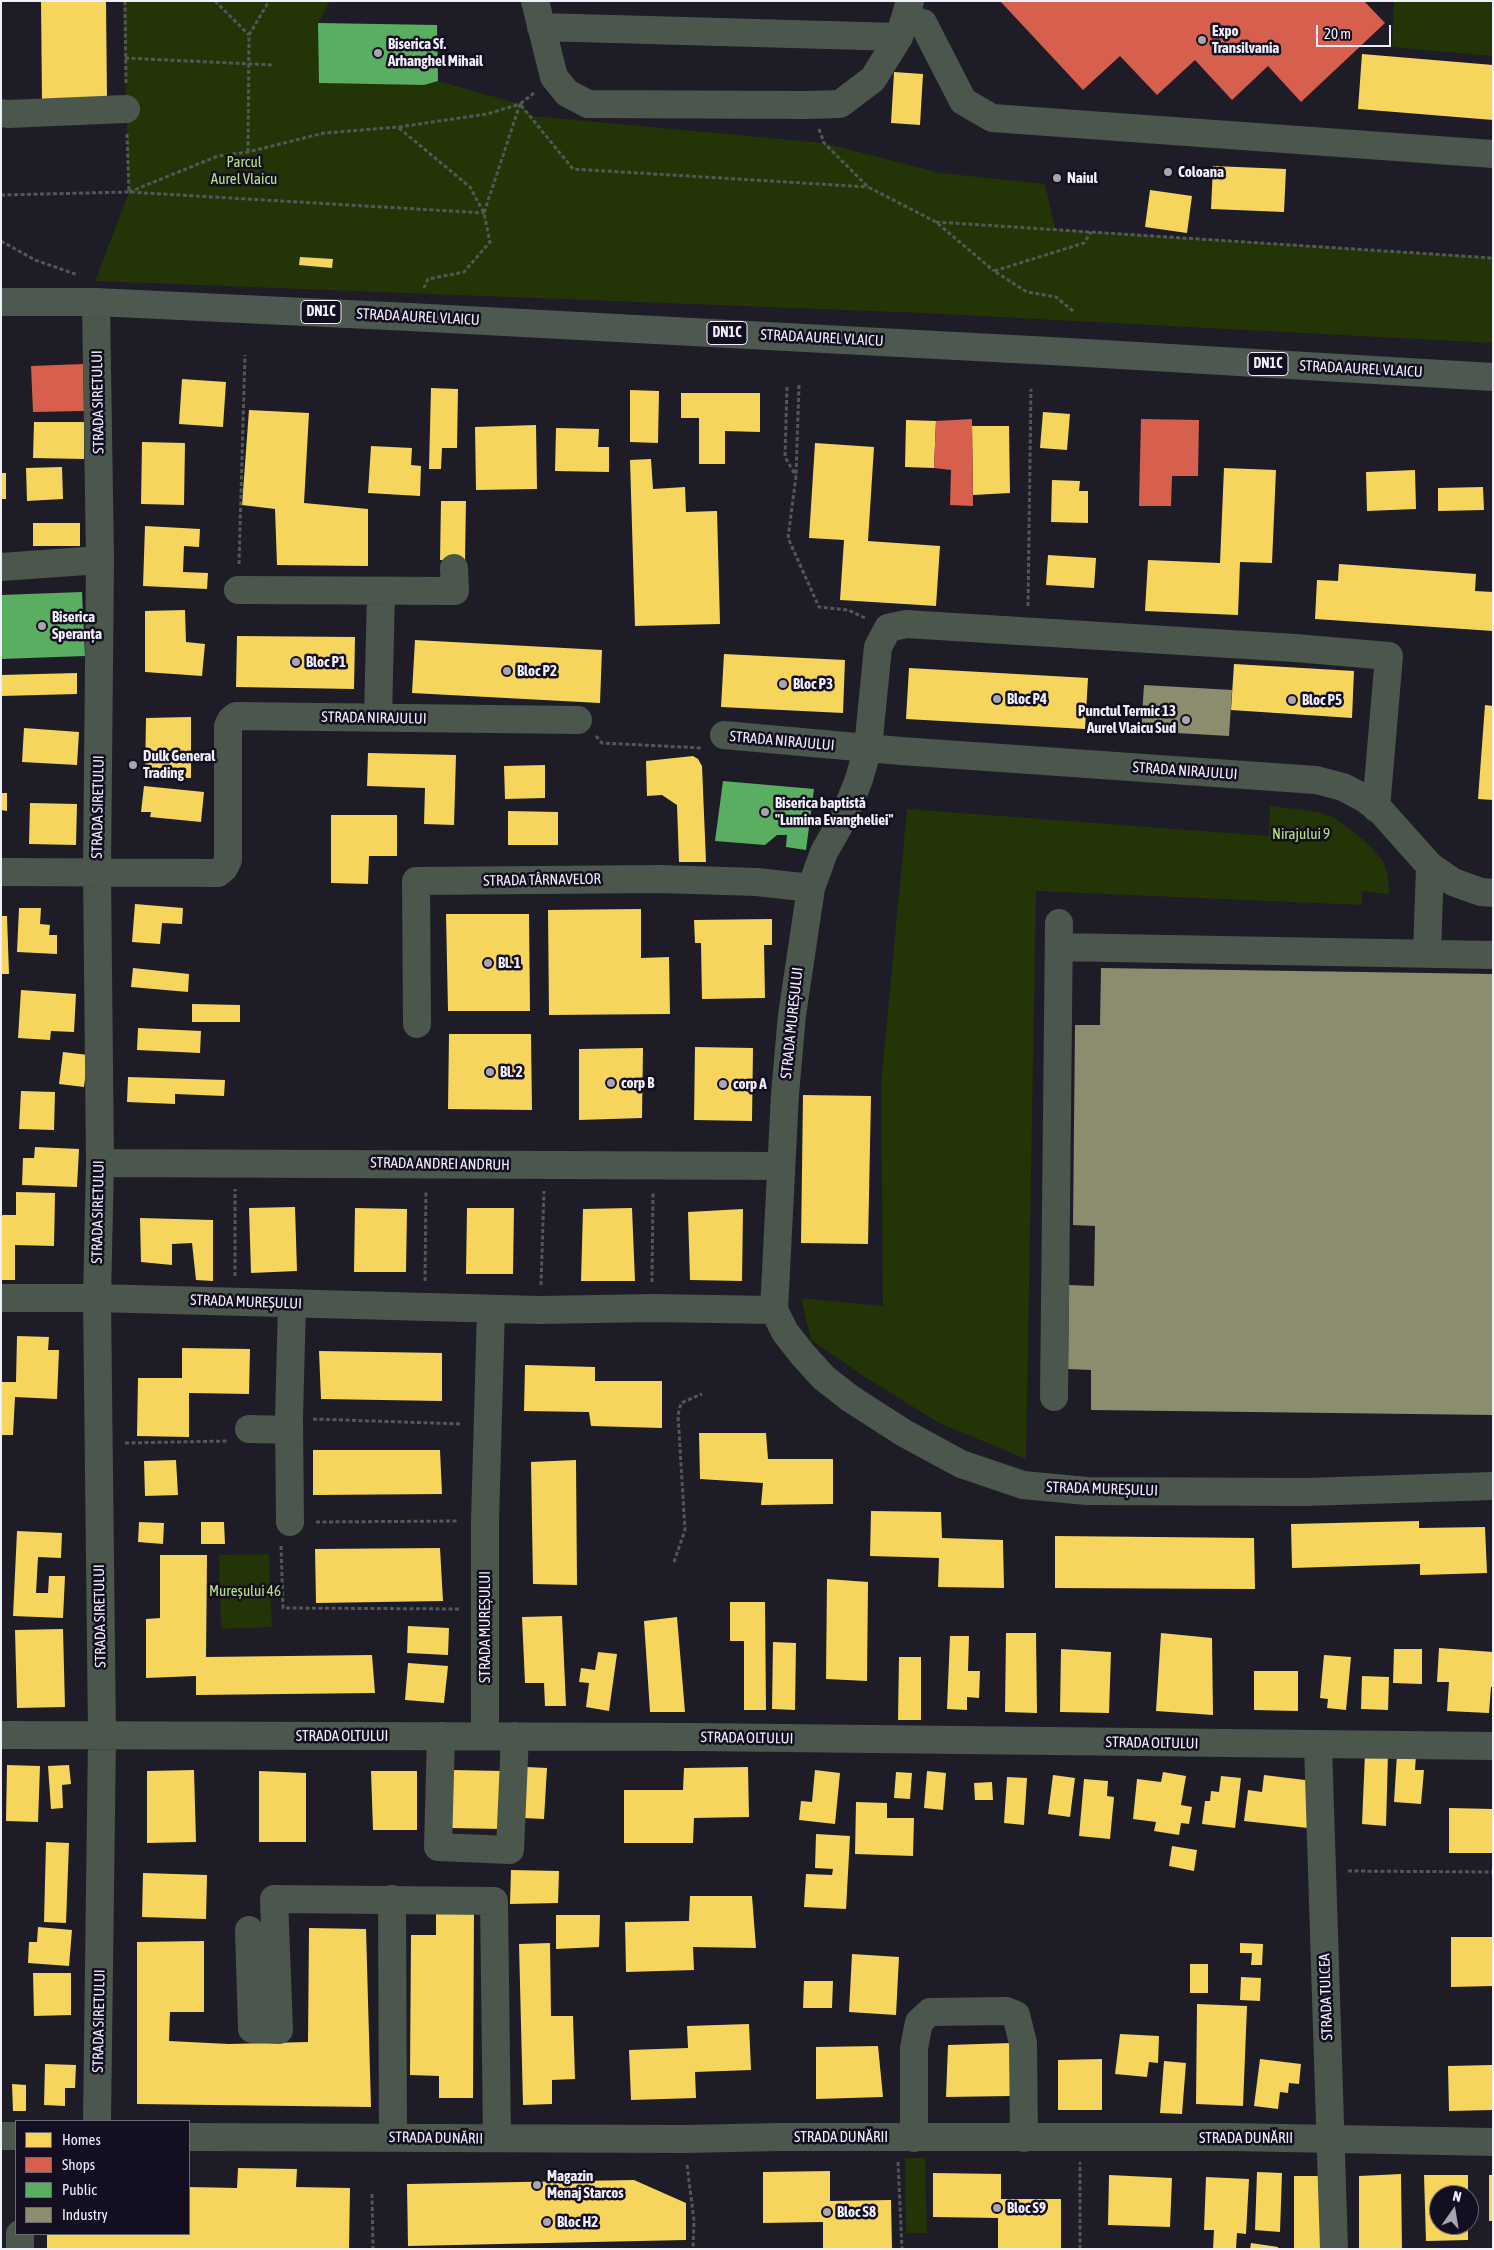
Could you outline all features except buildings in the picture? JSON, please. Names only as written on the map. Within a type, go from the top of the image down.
[{"type":"main road","name":"STRADA AUREL VLAICU","points":[[1,302],[91,290],[810,338],[1493,377]]},
{"type":"street","points":[[905,19],[873,79],[840,104],[588,104],[567,93],[554,77],[538,14],[905,19],[923,23],[963,101],[992,118],[1493,154]]},
{"type":"street","points":[[1,113],[126,109]]},
{"type":"street","name":"STRADA SIRETULUI","points":[[91,290],[100,560],[97,872],[100,1163],[97,1298],[102,1736],[97,2120]]},
{"type":"street","points":[[1,567],[100,560]]},
{"type":"street","points":[[238,590],[455,591],[454,568]]},
{"type":"street","points":[[378,718],[381,591]]},
{"type":"street","points":[[888,628],[906,624],[1295,648],[1389,656],[1376,808]]},
{"type":"street","name":"STRADA MUREȘULUI","points":[[888,628],[878,647],[868,748],[844,817],[824,852],[810,888],[792,1015],[784,1094],[774,1310],[786,1332],[803,1355],[824,1378],[851,1399],[904,1433],[961,1464],[1023,1485],[1087,1491],[1275,1492],[1493,1486]]},
{"type":"street","name":"STRADA NIRAJULUI","points":[[97,872],[218,873],[224,868],[228,860],[228,726],[236,716],[578,720]]},
{"type":"street","name":"STRADA NIRAJULUI","points":[[724,735],[868,748],[1316,780],[1343,787],[1364,798],[1376,808],[1430,866],[1453,882],[1481,892],[1493,893]]},
{"type":"street","points":[[1427,954],[1430,866]]},
{"type":"street","points":[[1,872],[97,872]]},
{"type":"street","name":"STRADA TÂRNAVELOR","points":[[417,1024],[416,881],[660,879],[757,882],[810,888]]},
{"type":"street","points":[[1054,1397],[1059,935],[1427,954],[1493,955]]},
{"type":"street","name":"STRADA ANDREI ANDRUH","points":[[100,1163],[781,1166]]},
{"type":"street","name":"STRADA MUREȘULUI","points":[[1,1298],[234,1301],[491,1309],[653,1308],[774,1310]]},
{"type":"street","points":[[290,1522],[289,1424],[292,1303]]},
{"type":"street","name":"STRADA MUREȘULUI","points":[[485,1736],[485,1521],[491,1309]]},
{"type":"street","points":[[249,1429],[289,1424]]},
{"type":"street","name":"STRADA OLTULUI","points":[[1,1735],[515,1736],[1493,1746]]},
{"type":"street","points":[[441,1736],[438,1847],[510,1850],[515,1736]]},
{"type":"street","name":"STRADA TULCEA","points":[[1318,1745],[1334,2249]]},
{"type":"street","points":[[249,1930],[252,2029],[280,2030],[274,1899],[494,1901],[497,2138]]},
{"type":"street","points":[[392,1899],[393,2137]]},
{"type":"street","points":[[906,2138],[918,2022],[930,2012],[1006,2011],[1016,2015],[1023,2043],[1024,2138]]},
{"type":"street","points":[[1,2136],[15,2136]]},
{"type":"street","name":"STRADA DUNĂRII","points":[[190,2137],[685,2139],[1330,2138],[1493,2142]]},
{"type":"street","points":[[20,2235],[20,2249]]},
{"type":"path","points":[[125,1],[129,192]]},
{"type":"path","points":[[215,1],[249,35]]},
{"type":"path","points":[[248,152],[249,35],[269,1]]},
{"type":"path","points":[[125,58],[274,65]]},
{"type":"path","points":[[520,104],[573,169],[868,187]]},
{"type":"path","points":[[129,192],[218,156],[248,152],[324,133],[399,127],[487,114],[520,104]]},
{"type":"path","points":[[484,212],[520,104]]},
{"type":"path","points":[[807,105],[818,125],[824,143],[868,187],[936,222],[994,271],[1027,292],[1056,297],[1073,311]]},
{"type":"path","points":[[399,127],[470,187],[484,212],[490,242],[464,272],[428,279],[424,288]]},
{"type":"path","points":[[1,195],[129,192],[484,212]]},
{"type":"path","points":[[936,222],[1493,258]]},
{"type":"path","points":[[994,271],[1084,243],[1091,232]]},
{"type":"path","points":[[1,241],[91,290]]},
{"type":"path","points":[[238,590],[245,355]]},
{"type":"path","points":[[799,385],[796,476],[788,538],[819,607],[848,610],[888,628]]},
{"type":"path","points":[[788,387],[785,457],[796,476]]},
{"type":"path","points":[[1028,632],[1031,389]]},
{"type":"path","name":"STRADA NIRAJULUI","points":[[578,720],[602,742],[702,748],[724,735]]},
{"type":"path","points":[[234,1301],[235,1163]]},
{"type":"path","points":[[424,1307],[426,1163]]},
{"type":"path","points":[[652,1274],[653,1201]]},
{"type":"path","points":[[542,1277],[544,1206]]},
{"type":"path","points":[[674,1562],[685,1530],[678,1415],[681,1403],[702,1394]]},
{"type":"path","points":[[289,1424],[459,1424]]},
{"type":"path","points":[[98,1443],[248,1441],[249,1429]]},
{"type":"path","points":[[485,1521],[281,1522],[282,1608],[485,1609]]},
{"type":"path","points":[[1322,1870],[1428,1873],[1493,1872]]},
{"type":"path","points":[[902,2249],[906,2138]]},
{"type":"path","points":[[1080,2138],[1080,2249]]},
{"type":"path","points":[[685,2139],[694,2220],[693,2249]]},
{"type":"path","points":[[372,2194],[373,2249]]},
{"type":"green space","name":"Parcul Aurel Vlaicu","points":[[123,1],[330,1],[318,24],[320,83],[424,85],[438,81],[520,104],[532,116],[824,143],[940,173],[1045,184],[1055,229],[1493,258],[1493,343],[923,313],[95,281],[129,192]]},
{"type":"green space","points":[[1394,1],[1493,1],[1493,56],[1392,47]]},
{"type":"green space","name":"Nirajului 9","points":[[1270,806],[1318,812],[1333,817],[1355,833],[1383,861],[1388,876],[1389,894],[1362,891],[1362,905],[1036,891],[1026,1459],[939,1423],[862,1375],[811,1340],[801,1298],[883,1306],[881,1084],[907,809],[1269,836]]},
{"type":"green space","name":"Mureșului 46","points":[[269,1554],[272,1627],[221,1629],[219,1555]]},
{"type":"green space","points":[[905,2158],[925,2158],[927,2233],[906,2233]]},
{"type":"place","name":"Expo Transilvania","points":[[1202,40]]},
{"type":"place","name":"Biserica Sf. Arhanghel Mihail","points":[[378,53]]},
{"type":"place","name":"Coloana","points":[[1168,172]]},
{"type":"place","name":"Naiul","points":[[1057,178]]},
{"type":"place","name":"Biserica Speranța","points":[[42,626]]},
{"type":"place","name":"Bloc P1","points":[[296,662]]},
{"type":"place","name":"Bloc P2","points":[[507,671]]},
{"type":"place","name":"Bloc P3","points":[[783,684]]},
{"type":"place","name":"Bloc P4","points":[[997,699]]},
{"type":"place","name":"Bloc P5","points":[[1292,700]]},
{"type":"place","name":"Punctul Termic 13 Aurel Vlaicu Sud","points":[[1186,720]]},
{"type":"place","name":"Dulk General Trading","points":[[133,765]]},
{"type":"place","name":"Biserica baptistă \"Lumina Evangheliei\"","points":[[765,812]]},
{"type":"place","name":"Bl. 1","points":[[488,963]]},
{"type":"place","name":"Bl. 2","points":[[490,1072]]},
{"type":"place","name":"corp B","points":[[611,1083]]},
{"type":"place","name":"corp A","points":[[723,1084]]},
{"type":"place","name":"Magazin Menaj Starcos","points":[[537,2185]]},
{"type":"place","name":"Bloc S9","points":[[997,2208]]},
{"type":"place","name":"Bloc S8","points":[[827,2212]]},
{"type":"place","name":"Bloc H2","points":[[547,2222]]}]
